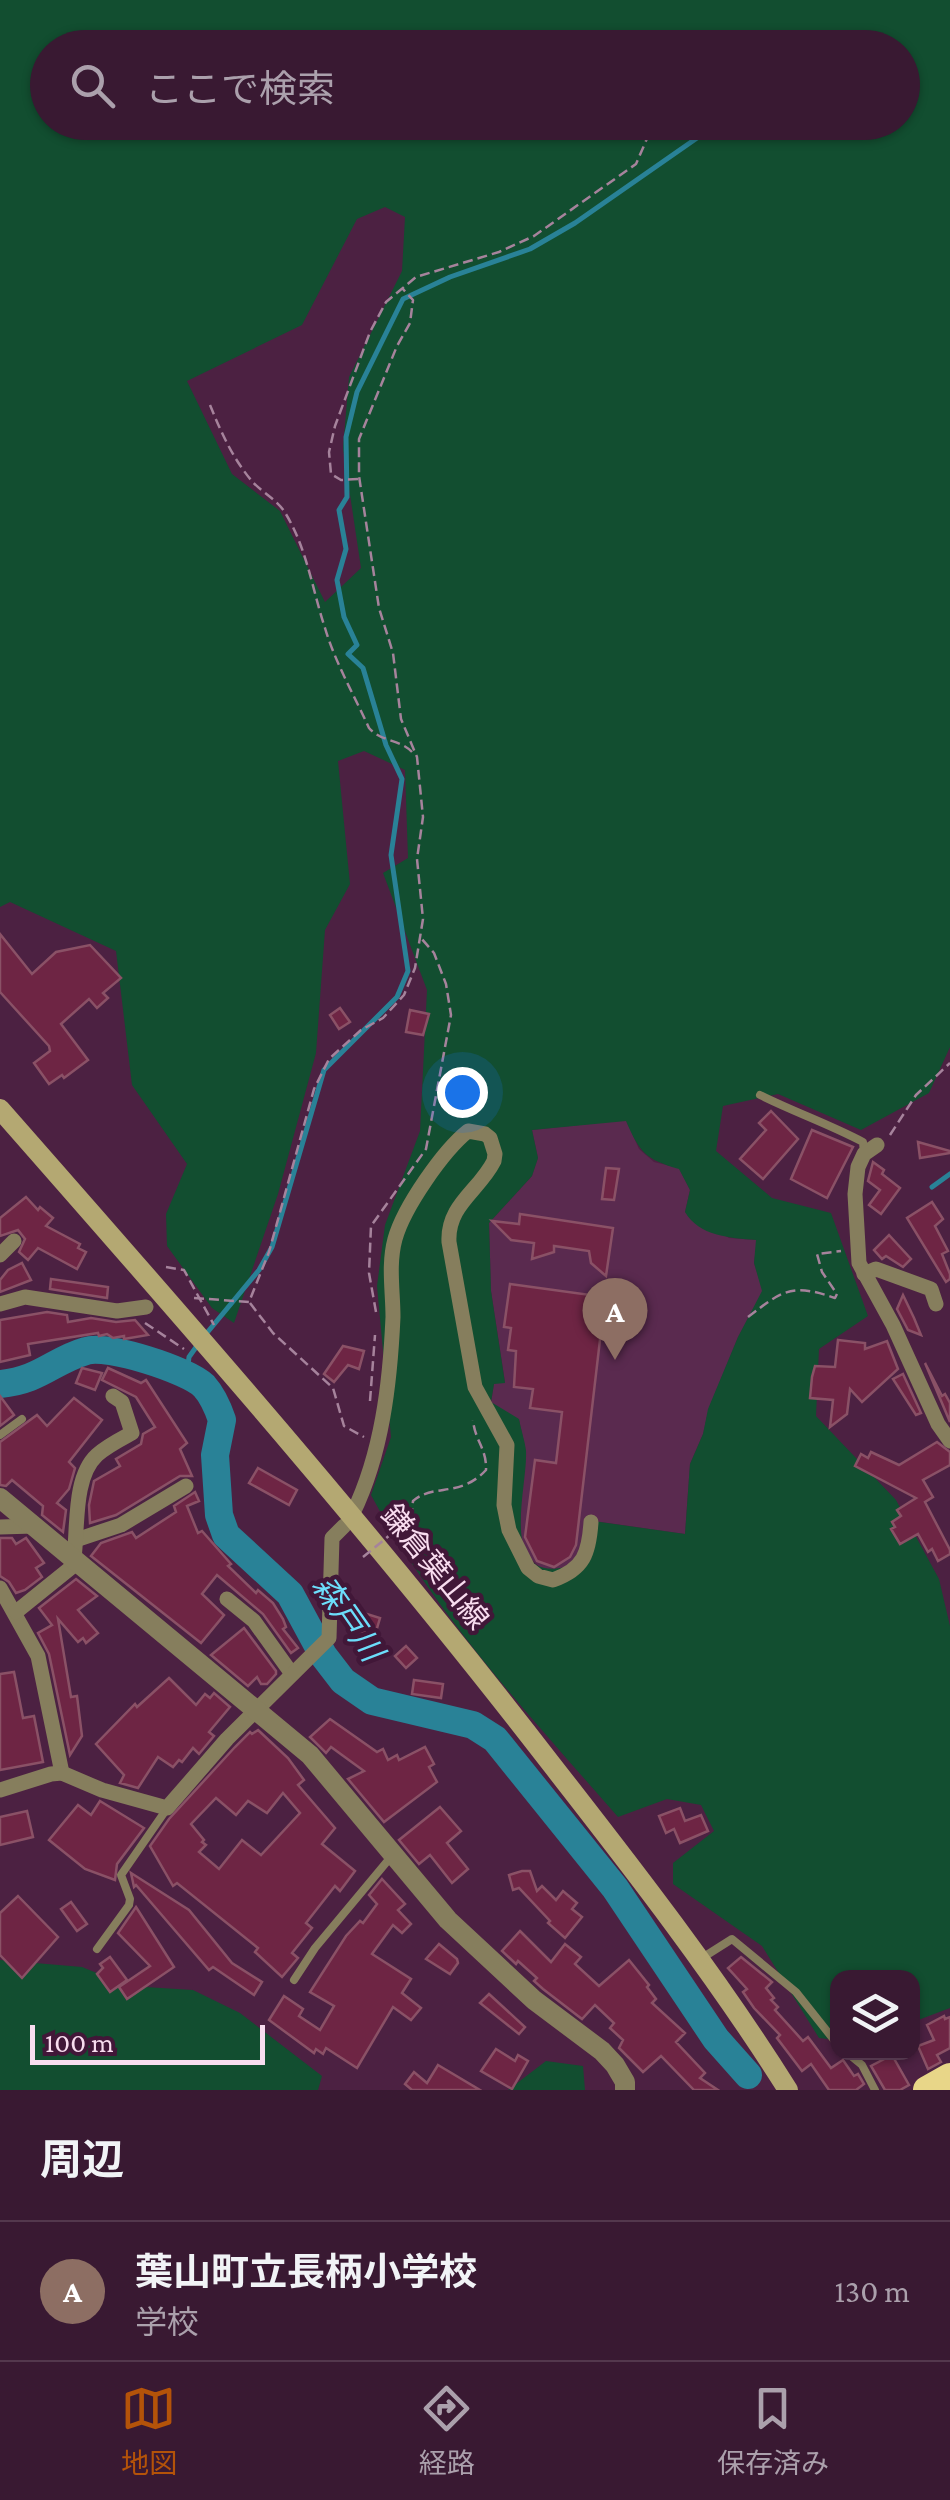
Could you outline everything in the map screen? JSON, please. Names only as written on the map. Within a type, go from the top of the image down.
[{"type":"highway","points":[[927,2090],[950,2077]]},
{"type":"main road","name":"鎌倉葉山線","points":[[0,1109],[480,1671],[621,1854],[758,2041],[788,2090]]},
{"type":"street","points":[[0,1790],[62,1773],[102,1790],[167,1808],[227,1739],[328,1638],[332,1538],[348,1520],[370,1476],[382,1423],[392,1340],[395,1239],[404,1217],[449,1149],[468,1130],[485,1134],[495,1154],[488,1172],[455,1210],[448,1232],[468,1362],[481,1400],[507,1445],[505,1518],[528,1568],[553,1580],[579,1567],[590,1544],[591,1522]]},
{"type":"street","points":[[870,1150],[858,1167],[855,1194],[857,1248],[864,1274],[950,1441]]},
{"type":"street","points":[[0,1255],[14,1240]]},
{"type":"street","points":[[864,1274],[876,1269],[930,1289],[936,1304]]},
{"type":"street","points":[[0,1304],[26,1298],[118,1311],[140,1308]]},
{"type":"street","points":[[76,1553],[83,1480],[88,1466],[98,1453],[132,1432],[122,1402],[113,1396]]},
{"type":"street","points":[[16,1612],[76,1553],[186,1486]]},
{"type":"street","points":[[0,1498],[76,1553],[310,1755],[448,1920],[534,2000],[602,2051],[631,2087]]},
{"type":"street","points":[[0,1527],[34,1526]]},
{"type":"street","points":[[0,1588],[38,1656],[62,1773]]},
{"type":"street","points":[[227,1599],[254,1621],[292,1674]]},
{"type":"lane","points":[[760,1095],[863,1142],[870,1150]]},
{"type":"lane","points":[[0,1435],[22,1420]]},
{"type":"lane","points":[[98,1949],[130,1899],[121,1875],[167,1808]]},
{"type":"lane","points":[[294,1980],[392,1856]]},
{"type":"lane","points":[[698,1960],[732,1938],[788,1984],[830,2035]]},
{"type":"lane","points":[[856,2060],[875,2090]]},
{"type":"path","points":[[360,479],[341,480],[331,474],[329,452],[370,332],[386,302],[416,277],[499,252],[534,236],[636,164],[646,140]]},
{"type":"path","points":[[249,1302],[269,1252],[314,1089],[328,1059],[361,1030],[384,1018],[404,995],[415,968],[423,919],[416,859],[423,817],[417,757],[401,719],[394,653],[379,608],[360,479],[359,438],[410,323],[413,300],[402,288]]},
{"type":"path","points":[[210,405],[224,440],[241,466],[253,483],[283,508],[294,530],[308,562],[326,633],[369,728],[376,736],[406,744],[417,757]]},
{"type":"path","points":[[378,1318],[368,1274],[372,1226],[426,1149],[451,1015],[446,984],[434,954],[420,936]]},
{"type":"path","points":[[870,1150],[892,1133],[916,1095],[950,1063]]},
{"type":"path","points":[[748,1317],[790,1288],[835,1298],[837,1294],[822,1272],[817,1254],[857,1248]]},
{"type":"path","points":[[160,1269],[171,1266],[184,1270],[216,1327],[216,1335]]},
{"type":"path","points":[[197,1298],[249,1302],[273,1333],[333,1388],[344,1426],[362,1435],[376,1449]]},
{"type":"path","points":[[140,1308],[146,1324],[188,1352]]},
{"type":"path","points":[[375,1337],[368,1397],[382,1423]]},
{"type":"path","points":[[363,1557],[411,1518],[413,1501],[422,1493],[448,1492],[473,1484],[486,1470],[487,1454],[474,1434],[481,1400]]},
{"type":"path","points":[[393,1532],[413,1556],[409,1560]]},
{"type":"shaded area","points":[[626,1120],[639,1149],[654,1162],[679,1168],[690,1190],[685,1212],[729,1238],[757,1240],[754,1263],[763,1291],[738,1337],[690,1464],[685,1534],[587,1520],[580,1551],[570,1566],[542,1569],[531,1559],[521,1540],[520,1499],[526,1452],[519,1420],[491,1403],[494,1383],[505,1382],[491,1291],[489,1223],[532,1176],[538,1158],[532,1130]]},
{"type":"green space","points":[[0,0],[950,0],[950,1047],[929,1093],[861,1130],[778,1094],[723,1106],[716,1151],[772,1198],[831,1213],[868,1316],[819,1349],[816,1416],[896,1500],[939,1579],[950,1626],[950,2008],[920,2019],[920,1970],[830,1970],[830,2039],[819,2038],[762,1946],[673,1884],[673,1863],[714,1831],[701,1805],[667,1799],[618,1817],[454,1622],[396,1539],[371,1495],[391,1437],[377,1286],[385,1225],[420,1131],[427,990],[383,873],[408,858],[405,770],[364,751],[338,761],[350,884],[325,930],[316,1053],[278,1194],[234,1323],[212,1308],[167,1246],[166,1214],[187,1164],[132,1085],[116,951],[10,902],[0,907]],"holes":[[[385,207],[405,217],[402,271],[349,377],[343,448],[361,568],[325,602],[280,511],[232,474],[187,381],[302,325],[357,219]],[[626,1121],[635,1141],[658,1162],[679,1169],[690,1190],[685,1212],[698,1226],[716,1234],[756,1240],[754,1263],[762,1291],[708,1409],[703,1434],[690,1464],[685,1534],[586,1520],[580,1551],[570,1566],[547,1568],[532,1562],[524,1548],[521,1509],[526,1451],[519,1419],[491,1402],[494,1384],[505,1383],[491,1291],[489,1223],[532,1176],[538,1158],[532,1130]]]},
{"type":"green space","points":[[0,1960],[82,1967],[129,1986],[193,1990],[240,2013],[322,2076],[318,2090],[0,2090]]},
{"type":"green space","points":[[546,2061],[583,2066],[585,2090],[508,2090]]},
{"type":"building","points":[[0,934],[32,974],[56,952],[90,945],[121,978],[103,993],[108,998],[97,1008],[89,999],[61,1024],[88,1060],[49,1084],[34,1063],[50,1051],[49,1046],[0,992]]},
{"type":"building","points":[[340,1008],[350,1022],[339,1029],[330,1015]]},
{"type":"building","points":[[410,1010],[429,1014],[423,1035],[406,1032]]},
{"type":"building","points":[[771,1111],[798,1139],[763,1179],[740,1159],[766,1130],[759,1123]]},
{"type":"building","points":[[812,1130],[853,1147],[827,1198],[791,1179]]},
{"type":"building","points":[[918,1142],[950,1151],[950,1153],[920,1158]]},
{"type":"building","points":[[873,1162],[900,1188],[881,1214],[869,1205],[880,1190],[868,1181]]},
{"type":"building","points":[[606,1168],[619,1169],[614,1200],[602,1199]]},
{"type":"building","points":[[26,1197],[53,1218],[46,1226],[80,1244],[78,1248],[86,1252],[77,1269],[38,1248],[28,1260],[19,1252],[25,1239],[18,1230],[0,1236],[0,1218]]},
{"type":"building","points":[[932,1202],[943,1219],[935,1226],[948,1251],[942,1254],[950,1274],[946,1282],[907,1218]]},
{"type":"building","points":[[520,1214],[613,1228],[606,1276],[591,1263],[589,1251],[554,1246],[554,1252],[532,1259],[534,1243],[511,1240],[492,1221],[519,1224]]},
{"type":"building","points":[[889,1235],[911,1259],[903,1267],[886,1256],[882,1259],[874,1250]]},
{"type":"building","points":[[22,1263],[31,1280],[0,1292],[0,1280],[8,1270]]},
{"type":"building","points":[[51,1279],[108,1287],[107,1298],[50,1289]]},
{"type":"building","points":[[510,1284],[605,1297],[576,1545],[570,1557],[554,1567],[537,1561],[525,1537],[535,1460],[556,1463],[562,1412],[530,1408],[533,1389],[514,1387],[516,1351],[508,1350],[511,1328],[504,1327]]},
{"type":"building","points":[[903,1295],[921,1335],[908,1330],[897,1309]]},
{"type":"building","points":[[47,1312],[67,1315],[68,1322],[91,1318],[135,1320],[148,1335],[124,1339],[98,1333],[28,1344],[30,1355],[0,1362],[0,1320]]},
{"type":"building","points":[[838,1340],[865,1343],[865,1349],[887,1341],[898,1369],[862,1402],[850,1389],[847,1414],[830,1427],[833,1400],[810,1398],[815,1366],[835,1367]]},
{"type":"building","points":[[343,1346],[364,1351],[359,1369],[348,1365],[334,1382],[324,1374]]},
{"type":"building","points":[[925,1363],[942,1396],[945,1394],[950,1403],[950,1422]]},
{"type":"building","points":[[82,1368],[102,1373],[95,1390],[76,1383]]},
{"type":"building","points":[[108,1368],[141,1383],[146,1380],[187,1443],[180,1449],[192,1476],[180,1476],[116,1515],[90,1523],[94,1481],[120,1466],[116,1459],[141,1444],[143,1434],[155,1427],[136,1397],[102,1380]]},
{"type":"building","points":[[903,1374],[921,1413],[916,1415],[893,1379]]},
{"type":"building","points":[[0,1396],[14,1415],[0,1426]]},
{"type":"building","points":[[74,1398],[102,1420],[69,1462],[75,1468],[69,1489],[57,1503],[66,1510],[63,1532],[42,1515],[43,1506],[12,1480],[6,1486],[0,1485],[0,1442],[37,1415],[47,1426]]},
{"type":"building","points":[[937,1442],[950,1452],[950,1465],[923,1480],[933,1497],[925,1502],[950,1550],[938,1561],[918,1534],[900,1544],[891,1529],[895,1527],[892,1522],[901,1516],[897,1510],[916,1498],[855,1466],[861,1454],[868,1458],[871,1452],[899,1465]]},
{"type":"building","points":[[258,1468],[297,1490],[289,1505],[249,1483]]},
{"type":"building","points":[[195,1492],[199,1501],[187,1506],[198,1533],[202,1531],[231,1564],[228,1566],[256,1593],[258,1590],[273,1603],[283,1619],[283,1629],[298,1648],[291,1653],[263,1614],[217,1575],[202,1594],[224,1615],[201,1643],[91,1556],[101,1543],[132,1532],[136,1538],[176,1512],[174,1506]]},
{"type":"building","points":[[0,1538],[12,1538],[16,1544],[26,1538],[44,1563],[36,1568],[42,1577],[25,1590],[16,1593],[0,1576]]},
{"type":"building","points":[[76,1579],[97,1596],[78,1610],[98,1633],[86,1643],[83,1638],[78,1642],[58,1619],[71,1697],[77,1696],[82,1736],[70,1755],[49,1654],[38,1633],[52,1625],[39,1608]]},
{"type":"building","points":[[354,1610],[380,1618],[375,1635],[349,1628]]},
{"type":"building","points":[[244,1628],[276,1671],[267,1684],[261,1684],[257,1677],[248,1686],[211,1655]]},
{"type":"building","points":[[406,1646],[417,1658],[406,1668],[395,1656]]},
{"type":"building","points":[[14,1672],[23,1718],[34,1716],[43,1762],[0,1770],[0,1674]]},
{"type":"building","points":[[169,1678],[196,1705],[205,1694],[210,1698],[214,1693],[230,1707],[209,1732],[214,1736],[199,1754],[193,1748],[173,1767],[158,1757],[138,1788],[120,1783],[124,1775],[96,1744],[135,1704],[137,1707]]},
{"type":"building","points":[[414,1680],[443,1684],[441,1698],[412,1694]]},
{"type":"building","points":[[330,1719],[377,1752],[383,1749],[388,1760],[397,1755],[399,1760],[425,1747],[437,1782],[384,1822],[348,1779],[364,1771],[331,1747],[326,1753],[310,1737]]},
{"type":"building","points":[[258,1730],[288,1758],[304,1780],[298,1785],[335,1828],[322,1844],[355,1871],[340,1891],[335,1886],[306,1923],[312,1928],[292,1953],[298,1958],[282,1977],[255,1952],[258,1948],[177,1883],[173,1886],[150,1846],[169,1819],[235,1747]],"holes":[[[283,1793],[300,1813],[261,1855],[242,1840],[219,1869],[199,1852],[206,1845],[191,1824],[216,1798],[236,1815],[248,1801],[267,1813]]]},
{"type":"building","points":[[100,1801],[144,1828],[117,1864],[115,1880],[85,1869],[49,1840],[78,1805],[91,1815]]},
{"type":"building","points":[[440,1807],[461,1831],[447,1843],[468,1869],[452,1883],[430,1855],[419,1864],[399,1840]]},
{"type":"building","points":[[680,1808],[685,1821],[701,1815],[708,1831],[680,1843],[674,1829],[666,1833],[659,1816]]},
{"type":"building","points":[[27,1811],[33,1837],[0,1845],[0,1817]]},
{"type":"building","points":[[530,1871],[537,1891],[542,1886],[556,1900],[563,1891],[577,1903],[572,1909],[582,1917],[565,1938],[519,1888],[513,1890],[509,1875]]},
{"type":"building","points":[[131,1873],[189,1910],[232,1963],[262,1982],[254,1995],[213,1967],[209,1970],[134,1887]]},
{"type":"building","points":[[382,1879],[405,1904],[398,1910],[411,1924],[402,1933],[393,1925],[372,1954],[411,1979],[402,1993],[421,2008],[411,2020],[393,2007],[357,2068],[326,2048],[323,2054],[316,2049],[314,2053],[269,2020],[284,1996],[303,2009],[299,2016],[320,2030],[334,2006],[310,1992],[346,1936],[360,1921],[363,1923],[377,1904],[369,1895]]},
{"type":"building","points":[[18,1896],[58,1937],[22,1978],[0,1955],[0,1913]]},
{"type":"building","points":[[71,1902],[87,1924],[77,1931],[61,1909]]},
{"type":"building","points":[[136,1907],[174,1967],[127,1999],[119,1987],[150,1966],[118,1933]]},
{"type":"building","points":[[520,1931],[551,1962],[565,1944],[581,1957],[575,1964],[599,1986],[629,1960],[649,1985],[656,1999],[652,2003],[685,2033],[676,2042],[705,2073],[700,2078],[718,2090],[694,2090],[661,2056],[643,2072],[619,2048],[623,2040],[610,2028],[614,2023],[595,2005],[582,2019],[502,1951]]},
{"type":"building","points":[[439,1944],[457,1959],[450,1974],[426,1959]]},
{"type":"building","points":[[110,1957],[127,1980],[110,1992],[97,1974],[103,1968],[100,1964]]},
{"type":"building","points":[[741,1957],[772,1982],[766,1988],[778,2007],[775,2010],[803,2041],[808,2037],[831,2068],[843,2060],[864,2084],[856,2090],[829,2090],[811,2064],[802,2071],[777,2038],[780,2035],[743,1992],[747,1989],[728,1968]]},
{"type":"building","points":[[489,1994],[525,2027],[519,2034],[480,2003]]},
{"type":"building","points":[[950,2017],[950,2048],[937,2055],[941,2062],[928,2069],[920,2051],[920,2045],[934,2040],[927,2025]]},
{"type":"building","points":[[496,2049],[515,2061],[518,2055],[528,2061],[512,2089],[481,2071]]},
{"type":"building","points":[[882,2060],[895,2060],[909,2085],[900,2090],[885,2090],[871,2066]]},
{"type":"building","points":[[438,2065],[480,2090],[412,2090],[405,2084],[414,2072],[427,2083]]},
{"type":"waterway","points":[[206,1334],[259,1270],[272,1247],[324,1070],[397,997],[408,971],[391,855],[402,779],[386,745],[363,668],[348,654],[357,645],[344,617],[337,580],[346,549],[339,510],[347,497],[346,437],[357,392],[403,299],[450,277],[530,249],[575,223],[694,140]]},
{"type":"waterway","points":[[932,1187],[950,1174]]},
{"type":"waterway","points":[[187,1373],[189,1357],[199,1343]]},
{"type":"waterway","name":"森戸川","points":[[0,1384],[26,1379],[74,1355],[96,1350],[147,1360],[204,1386],[222,1420],[215,1455],[219,1515],[226,1535],[290,1594],[323,1655],[343,1681],[372,1701],[473,1725],[495,1739],[615,1888],[716,2039],[748,2075]]},
{"type":"place","name":"葉山町立長柄小学校","points":[[615,1360]]}]
